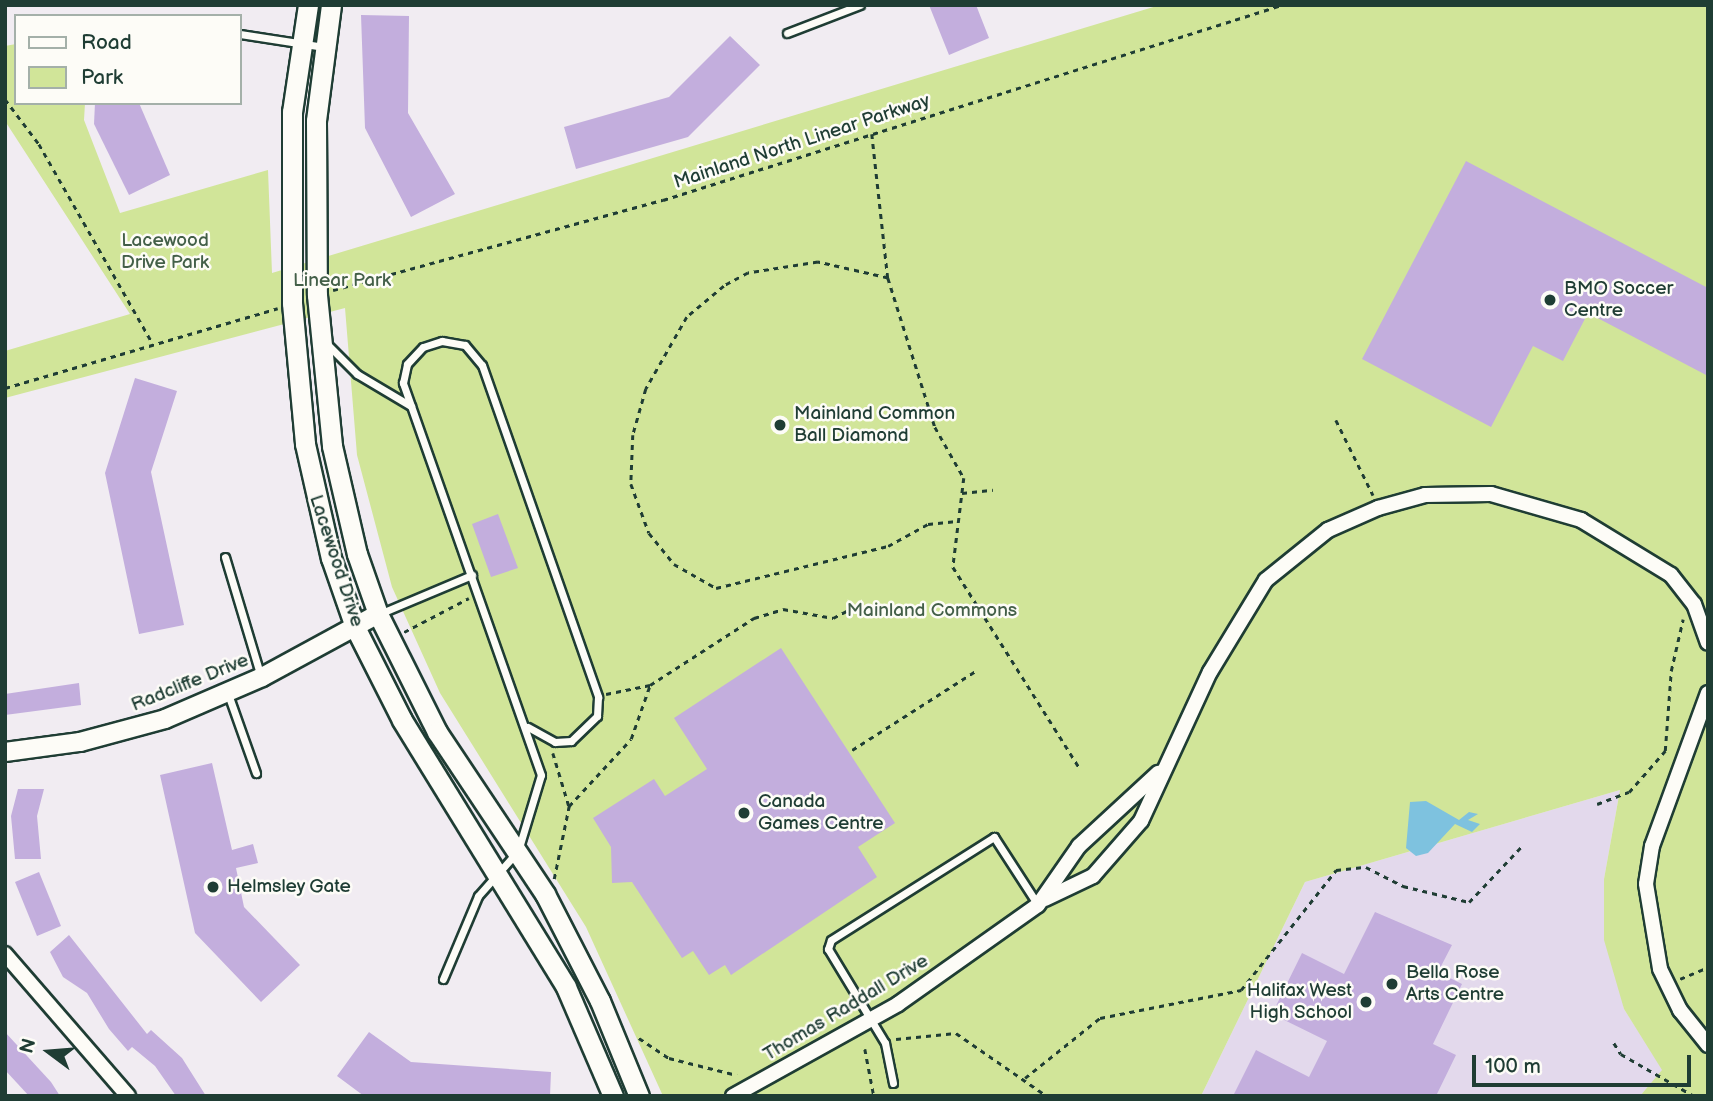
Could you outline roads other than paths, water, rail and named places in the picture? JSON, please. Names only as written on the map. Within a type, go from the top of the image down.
[{"type":"main road","name":"Lacewood Drive","points":[[309,5],[301,43],[291,199],[299,398],[313,489],[355,627],[402,720],[499,873],[566,987],[613,1096]]},
{"type":"main road","name":"Lacewood Drive","points":[[331,5],[316,121],[319,335],[342,496],[378,614],[437,732],[518,851],[600,1000],[639,1096]]},
{"type":"street","name":"Thomas Raddall Drive","points":[[733,1096],[872,1020],[1041,902],[1070,893],[1121,851],[1141,821],[1162,769],[1237,619],[1266,580],[1328,530],[1378,508],[1459,492],[1517,499],[1633,546],[1694,604],[1708,643]]},
{"type":"street","name":"Radcliffe Drive","points":[[5,752],[119,733],[228,694],[378,614]]},
{"type":"street","points":[[1708,693],[1648,871],[1647,914],[1668,985],[1708,1045]]},
{"type":"street","name":"Thomas Raddall Drive","points":[[1041,902],[1079,845],[1162,769]]},
{"type":"street","points":[[5,954],[128,1096]]},
{"type":"lane","points":[[787,33],[860,5]]},
{"type":"lane","points":[[242,34],[324,47]]},
{"type":"lane","points":[[319,335],[356,374],[411,406]]},
{"type":"lane","points":[[443,979],[478,896],[518,851],[541,775],[528,727],[403,383],[407,364],[423,347],[442,341],[466,345],[482,365],[598,697],[597,716],[587,733],[555,742],[528,727]]},
{"type":"lane","points":[[225,557],[262,677]]},
{"type":"lane","points":[[378,614],[472,575]]},
{"type":"lane","points":[[228,694],[256,773]]},
{"type":"lane","points":[[893,1083],[885,1043],[828,949],[831,940],[994,837],[1041,902]]},
{"type":"water","points":[[1426,801],[1459,820],[1469,812],[1478,814],[1468,820],[1480,824],[1472,832],[1455,824],[1428,853],[1416,856],[1406,848],[1410,802]]},
{"type":"place","name":"BMO Soccer Centre","points":[[1550,300]]},
{"type":"place","name":"Mainland Common Ball Diamond","points":[[780,425]]},
{"type":"place","name":"Canada Games Centre","points":[[744,813]]},
{"type":"place","name":"Helmsley Gate","points":[[213,887]]},
{"type":"place","name":"Bella Rose Arts Centre","points":[[1392,984]]},
{"type":"place","name":"Halifax West High School","points":[[1366,1002]]},
{"type":"park label","name":"Lacewood Drive Park","points":[[165,252]]},
{"type":"park label","name":"Linear Park","points":[[342,281]]},
{"type":"park label","name":"Mainland Commons","points":[[932,611]]}]
